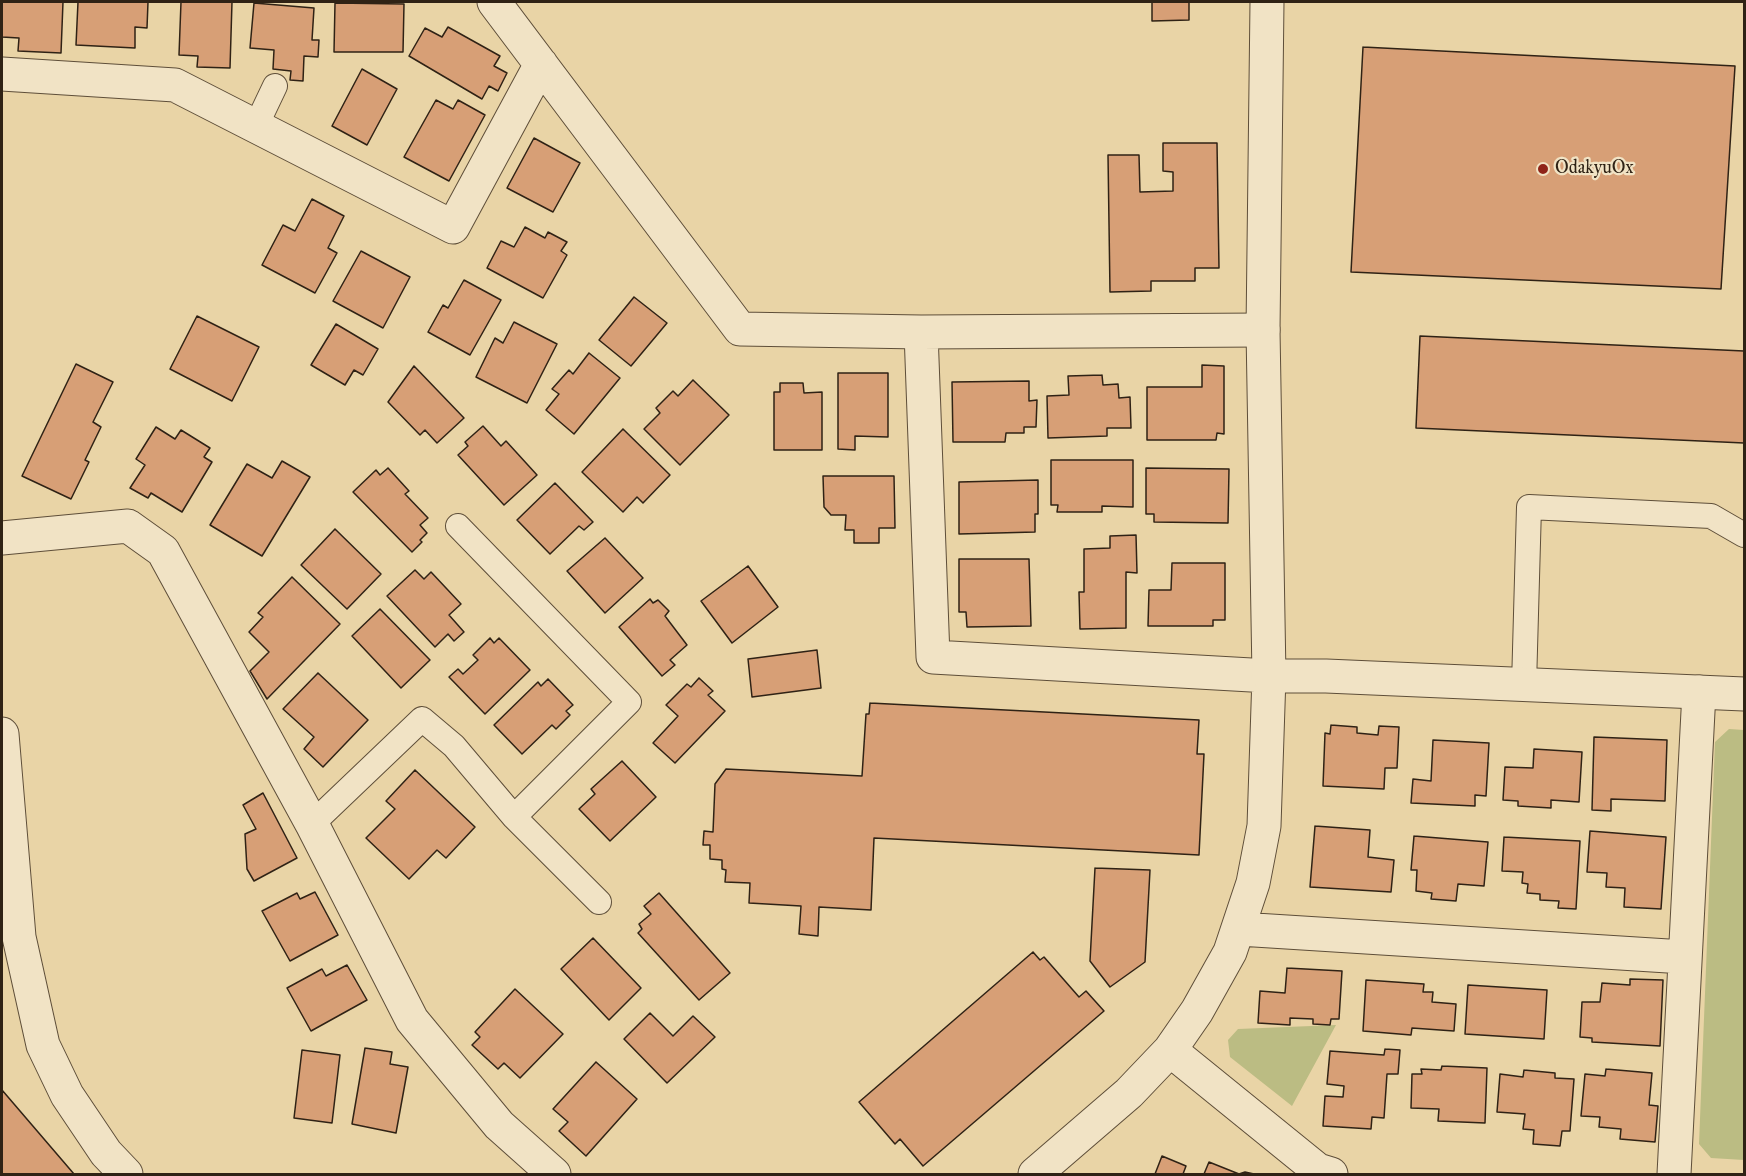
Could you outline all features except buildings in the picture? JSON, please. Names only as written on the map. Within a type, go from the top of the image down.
[{"type":"street","points":[[494,2],[741,329],[921,332],[1263,330]]},
{"type":"street","points":[[1035,1174],[1129,1094],[1170,1050],[1197,1011],[1230,952],[1239,929],[1252,884],[1264,826],[1269,676],[1263,330],[1267,2]]},
{"type":"street","points":[[2,74],[174,85],[453,226],[541,64]]},
{"type":"street","points":[[921,332],[933,657],[1269,676],[1326,676],[1744,694]]},
{"type":"street","points":[[2,538],[128,526],[163,551],[312,824],[411,1020],[500,1125],[554,1174]]},
{"type":"street","points":[[1674,1174],[1699,692]]},
{"type":"street","points":[[2,734],[10,937],[43,1045],[66,1095],[106,1153],[126,1174]]},
{"type":"street","points":[[1239,929],[1684,957]]},
{"type":"street","points":[[1170,1050],[1318,1170],[1331,1174]]},
{"type":"lane","points":[[256,126],[275,86]]},
{"type":"lane","points":[[1524,685],[1529,507],[1711,516],[1744,535]]},
{"type":"lane","points":[[458,526],[629,702],[514,817]]},
{"type":"lane","points":[[312,824],[422,719],[454,747],[514,817],[599,902]]},
{"type":"green space","points":[[1729,729],[1744,730],[1744,1160],[1711,1158],[1699,1144],[1715,742]]},
{"type":"green space","points":[[1336,1025],[1292,1106],[1230,1057],[1228,1040],[1238,1029]]},
{"type":"place","name":"OdakyuOx","points":[[1543,169]]}]
